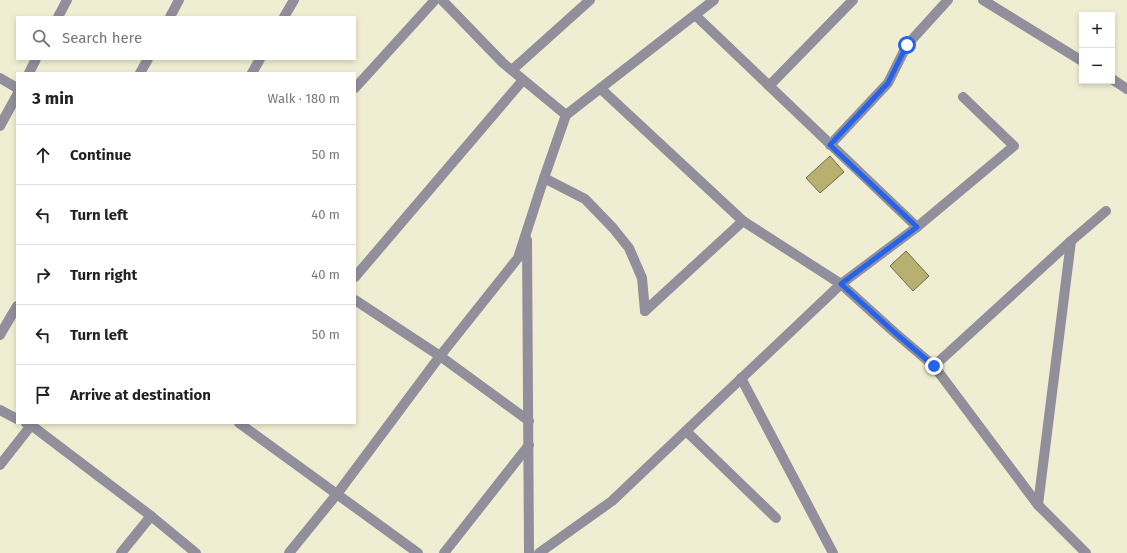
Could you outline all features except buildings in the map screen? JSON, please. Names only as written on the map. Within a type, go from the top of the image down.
[{"type":"street","points":[[59,16],[67,0]]},
{"type":"street","points":[[171,16],[179,0]]},
{"type":"street","points":[[285,16],[294,0]]},
{"type":"street","points":[[356,87],[435,0]]},
{"type":"street","points":[[442,0],[503,63],[566,115]]},
{"type":"street","points":[[512,70],[590,0]]},
{"type":"street","points":[[290,553],[337,494],[440,356],[518,258],[566,115],[714,0]]},
{"type":"street","points":[[769,86],[853,0]]},
{"type":"street","points":[[830,145],[888,83],[907,45],[948,0]]},
{"type":"street","points":[[983,0],[1079,59]]},
{"type":"street","points":[[695,15],[917,227]]},
{"type":"street","points":[[30,72],[36,60]]},
{"type":"street","points":[[141,72],[147,60]]},
{"type":"street","points":[[253,72],[259,60]]},
{"type":"street","points":[[0,78],[16,87]]},
{"type":"street","points":[[356,276],[524,80]]},
{"type":"street","points":[[1115,80],[1125,84]]},
{"type":"street","points":[[601,89],[743,221],[841,284],[934,366],[1038,505],[1086,553]]},
{"type":"street","points":[[0,126],[16,97]]},
{"type":"street","points":[[539,553],[612,501],[841,284],[917,227],[1014,146],[963,97]]},
{"type":"street","points":[[544,178],[585,199],[613,228],[629,248],[642,278],[644,311],[743,221]]},
{"type":"street","points":[[934,366],[1106,211]]},
{"type":"street","points":[[527,230],[529,553]]},
{"type":"street","points":[[1038,505],[1071,241]]},
{"type":"street","points":[[356,301],[440,356],[529,421]]},
{"type":"street","points":[[0,335],[16,308]]},
{"type":"street","points":[[741,378],[833,553]]},
{"type":"street","points":[[0,410],[16,418]]},
{"type":"street","points":[[0,466],[30,424],[151,516],[196,553]]},
{"type":"street","points":[[240,424],[418,553]]},
{"type":"street","points":[[686,431],[776,518]]},
{"type":"street","points":[[444,553],[529,445]]},
{"type":"street","points":[[121,553],[151,516]]},
{"type":"route","points":[[907,45],[888,83],[830,145],[917,227],[841,284],[934,366]]}]
